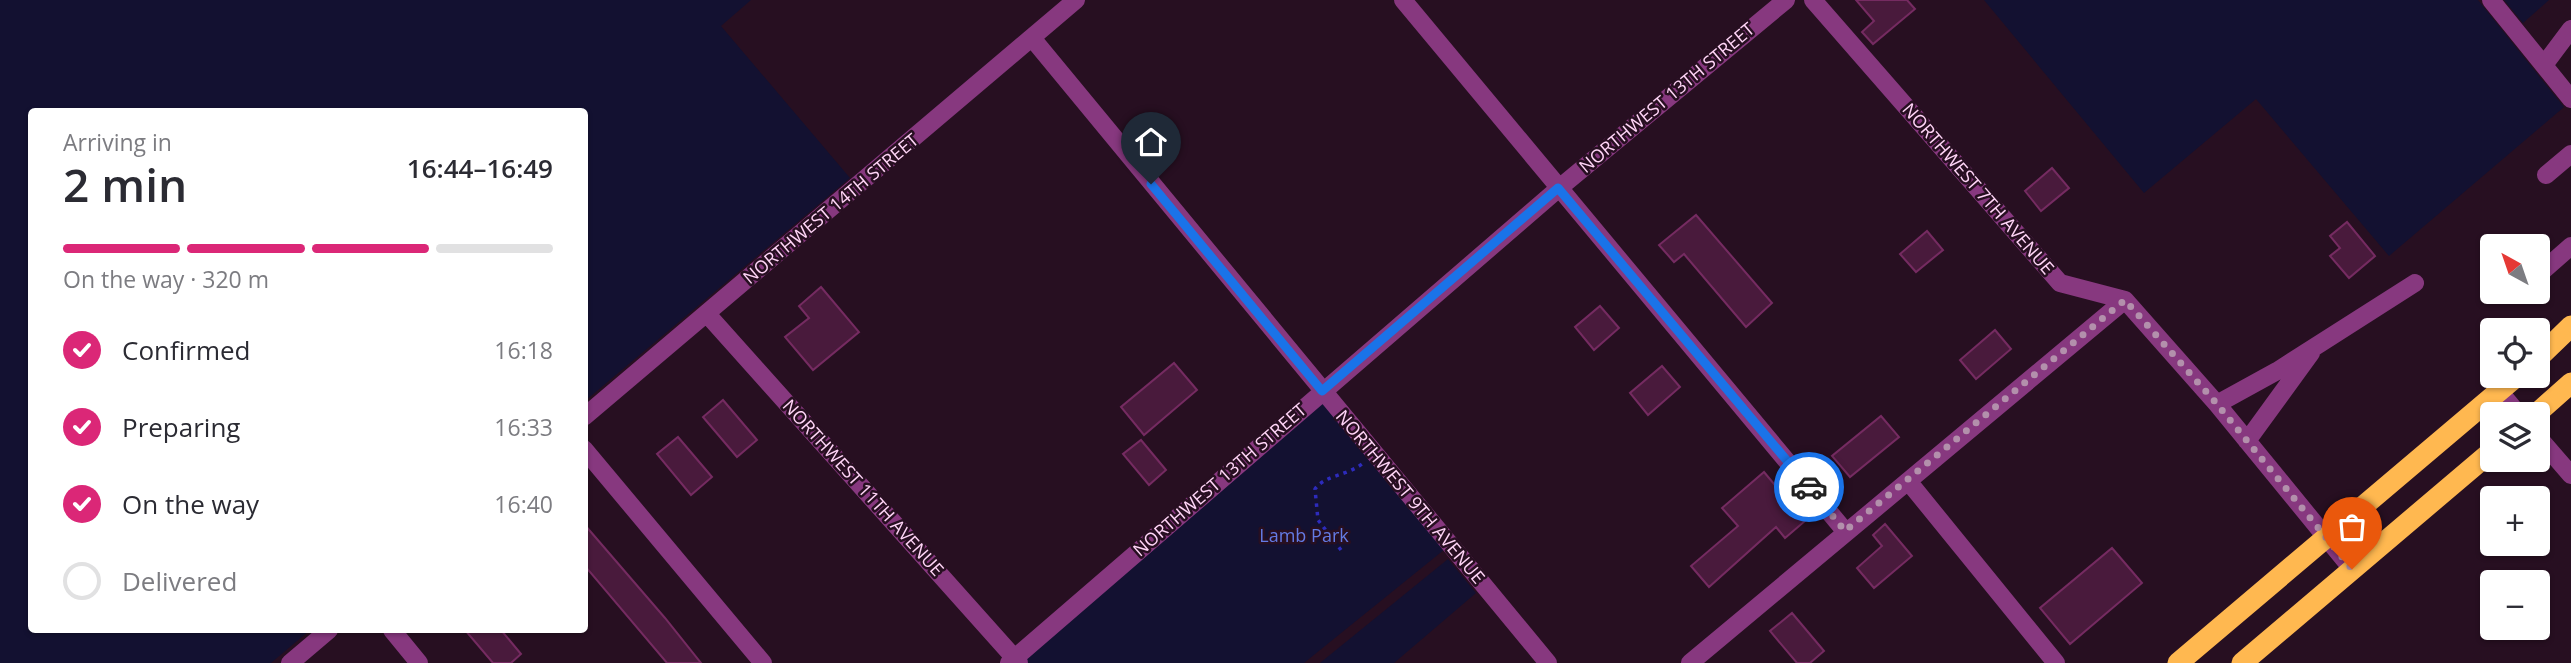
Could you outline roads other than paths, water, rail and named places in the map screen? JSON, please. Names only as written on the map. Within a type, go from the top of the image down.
[{"type":"highway","points":[[2550,346],[2571,326]]},
{"type":"highway","points":[[2550,402],[2571,383]]},
{"type":"highway","points":[[2178,663],[2504,388]]},
{"type":"highway","points":[[2242,663],[2480,461]]},
{"type":"street","name":"NORTHWEST 14TH STREET","points":[[588,414],[1076,0]]},
{"type":"street","points":[[1403,0],[1845,531]]},
{"type":"street","name":"NORTHWEST 13TH STREET","points":[[1014,661],[1558,188],[1786,0]]},
{"type":"street","name":"NORTHWEST 7TH AVENUE","points":[[1813,0],[2060,282],[2125,300]]},
{"type":"street","points":[[2491,0],[2571,99]]},
{"type":"street","points":[[2544,65],[2571,29]]},
{"type":"street","name":"NORTHWEST 9TH AVENUE","points":[[1032,38],[1548,663]]},
{"type":"street","points":[[2546,175],[2571,154]]},
{"type":"street","points":[[2550,264],[2571,246]]},
{"type":"street","points":[[2217,404],[2316,346],[2415,283]]},
{"type":"street","points":[[1690,663],[2125,300],[2217,404],[2352,569]]},
{"type":"street","name":"NORTHWEST 11TH AVENUE","points":[[708,314],[1014,661]]},
{"type":"street","points":[[2247,441],[2316,346]]},
{"type":"street","points":[[2500,392],[2508,402]]},
{"type":"street","points":[[2550,451],[2571,475]]},
{"type":"street","points":[[588,454],[763,663]]},
{"type":"street","points":[[1908,481],[2056,663]]},
{"type":"street","points":[[290,663],[325,633]]},
{"type":"street","points":[[394,633],[419,663]]},
{"type":"park label","name":"Lamb Park","points":[[1304,536]]}]
